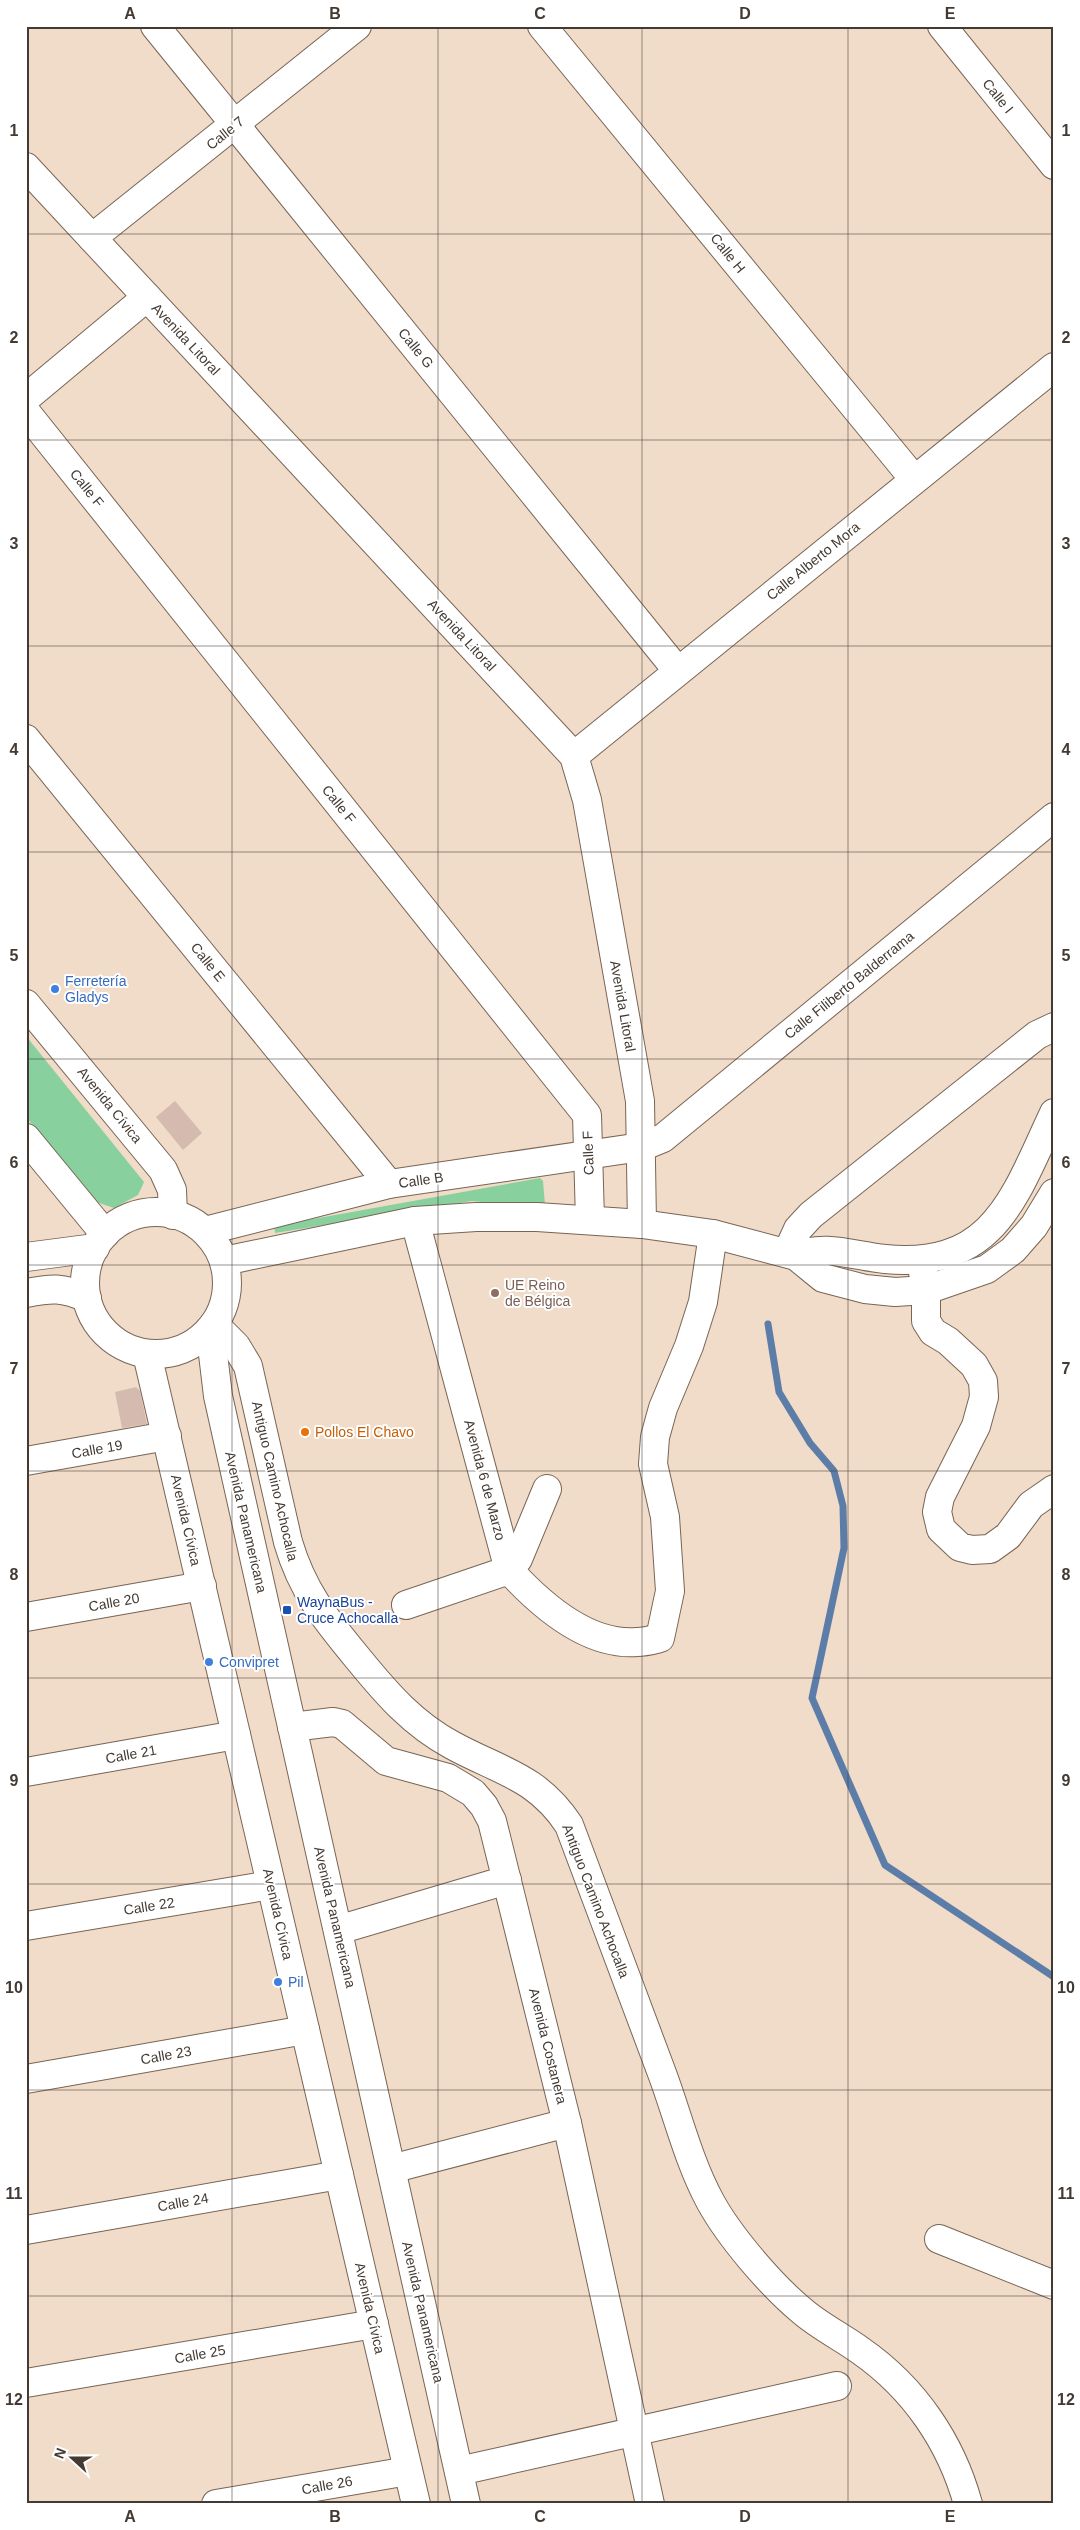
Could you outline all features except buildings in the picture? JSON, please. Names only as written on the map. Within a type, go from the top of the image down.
[{"type":"street","name":"Calle G","points":[[155,26],[677,670]]},
{"type":"street","name":"Calle 7","points":[[92,238],[358,26]]},
{"type":"street","name":"Calle H","points":[[542,26],[914,479]]},
{"type":"street","name":"Calle I","points":[[942,26],[1054,165]]},
{"type":"street","name":"Avenida Litoral","points":[[26,167],[574,756],[587,800],[638,1091],[642,1224]]},
{"type":"street","points":[[26,398],[147,297]]},
{"type":"street","name":"Calle Alberto Mora","points":[[574,756],[677,670],[1054,367]]},
{"type":"street","name":"Calle F","points":[[26,412],[587,1115],[590,1220]]},
{"type":"street","name":"Calle E","points":[[26,739],[389,1184]]},
{"type":"street","name":"Calle Filiberto Balderrama","points":[[641,1147],[663,1138],[1054,817]]},
{"type":"street","name":"Avenida Cívica","points":[[26,1004],[163,1170],[172,1190],[174,1215]]},
{"type":"street","points":[[791,1254],[798,1229],[811,1215],[1037,1034],[1054,1027]]},
{"type":"street","points":[[791,1254],[809,1250],[826,1250],[885,1259],[921,1260],[939,1257],[970,1243],[999,1219],[1012,1201],[1054,1113]]},
{"type":"street","points":[[26,1138],[100,1241]]},
{"type":"street","name":"Calle B","points":[[205,1231],[389,1184],[641,1147]]},
{"type":"street","points":[[224,1261],[415,1221],[476,1217],[590,1220],[642,1224],[713,1234],[791,1254],[823,1278],[865,1290],[895,1292],[926,1290],[987,1269],[1013,1250],[1034,1226],[1054,1193]]},
{"type":"street","points":[[152,1212],[174,1215],[192,1222],[205,1231],[216,1245],[224,1261],[227,1279],[226,1297],[212,1326],[200,1339],[182,1350],[161,1354],[147,1354],[125,1347],[104,1332],[96,1322],[87,1298],[86,1272],[100,1241],[119,1223],[134,1216],[152,1212]]},
{"type":"street","name":"Avenida 6 de Marzo","points":[[415,1221],[509,1570]]},
{"type":"street","points":[[509,1570],[552,1611],[586,1631],[612,1640],[636,1642],[660,1638],[670,1591],[665,1517],[653,1464],[654,1437],[663,1408],[689,1346],[703,1302],[713,1234]]},
{"type":"street","points":[[26,1257],[100,1241]]},
{"type":"street","points":[[921,1260],[926,1290],[926,1321],[933,1332],[948,1341],[974,1365],[984,1381],[984,1397],[976,1426],[940,1496],[937,1512],[941,1529],[960,1547],[972,1550],[990,1549],[1008,1536],[1031,1505],[1054,1489]]},
{"type":"street","points":[[26,1293],[51,1289],[67,1289],[87,1298]]},
{"type":"street","name":"Avenida Panamericana","points":[[212,1326],[218,1396],[466,2504]]},
{"type":"street","name":"Antiguo Camino Achocalla","points":[[212,1326],[236,1346],[248,1366],[290,1551],[296,1568],[318,1610],[394,1703],[424,1729],[452,1746],[496,1765],[542,1792],[556,1804],[569,1825],[664,2077],[678,2123],[710,2201],[767,2277],[801,2311],[883,2367],[911,2397],[942,2439],[958,2470],[968,2504]]},
{"type":"street","name":"Avenida Cívica","points":[[147,1354],[416,2504]]},
{"type":"street","name":"Calle 19","points":[[26,1461],[167,1436]]},
{"type":"street","points":[[406,1605],[509,1570],[518,1560],[547,1489]]},
{"type":"street","name":"Calle 20","points":[[26,1617],[202,1586]]},
{"type":"street","name":"Avenida Costanera","points":[[292,1726],[333,1722],[342,1724],[386,1761],[448,1778],[473,1793],[484,1806],[492,1821],[568,2123],[650,2504]]},
{"type":"street","name":"Calle 21","points":[[26,1772],[236,1735]]},
{"type":"street","points":[[338,1930],[507,1880]]},
{"type":"street","name":"Calle 22","points":[[26,1926],[271,1885]]},
{"type":"street","name":"Calle 23","points":[[26,2079],[305,2030]]},
{"type":"street","points":[[391,2170],[568,2123]]},
{"type":"street","name":"Calle 24","points":[[26,2230],[339,2175]]},
{"type":"street","points":[[939,2239],[1054,2285]]},
{"type":"street","name":"Calle 25","points":[[26,2383],[374,2324]]},
{"type":"street","points":[[459,2471],[838,2386]]},
{"type":"street","name":"Calle 26","points":[[216,2504],[408,2471]]},
{"type":"green space","points":[[26,1036],[144,1182],[138,1195],[114,1208],[96,1202],[26,1117]]},
{"type":"green space","points":[[540,1178],[543,1181],[545,1205],[542,1208],[472,1201],[275,1233],[274,1226]]},
{"type":"waterway","points":[[768,1324],[779,1392],[810,1443],[834,1471],[843,1506],[844,1548],[812,1698],[885,1865],[1054,1977]]},
{"type":"place","name":"Ferretería Gladys","points":[[55,989]]},
{"type":"place","name":"UE Reino de Bélgica","points":[[495,1293]]},
{"type":"place","name":"Pollos El Chavo","points":[[305,1432]]},
{"type":"place","name":"WaynaBus - Cruce Achocalla","points":[[287,1610]]},
{"type":"place","name":"Convipret","points":[[209,1662]]},
{"type":"place","name":"Pil","points":[[278,1982]]}]
